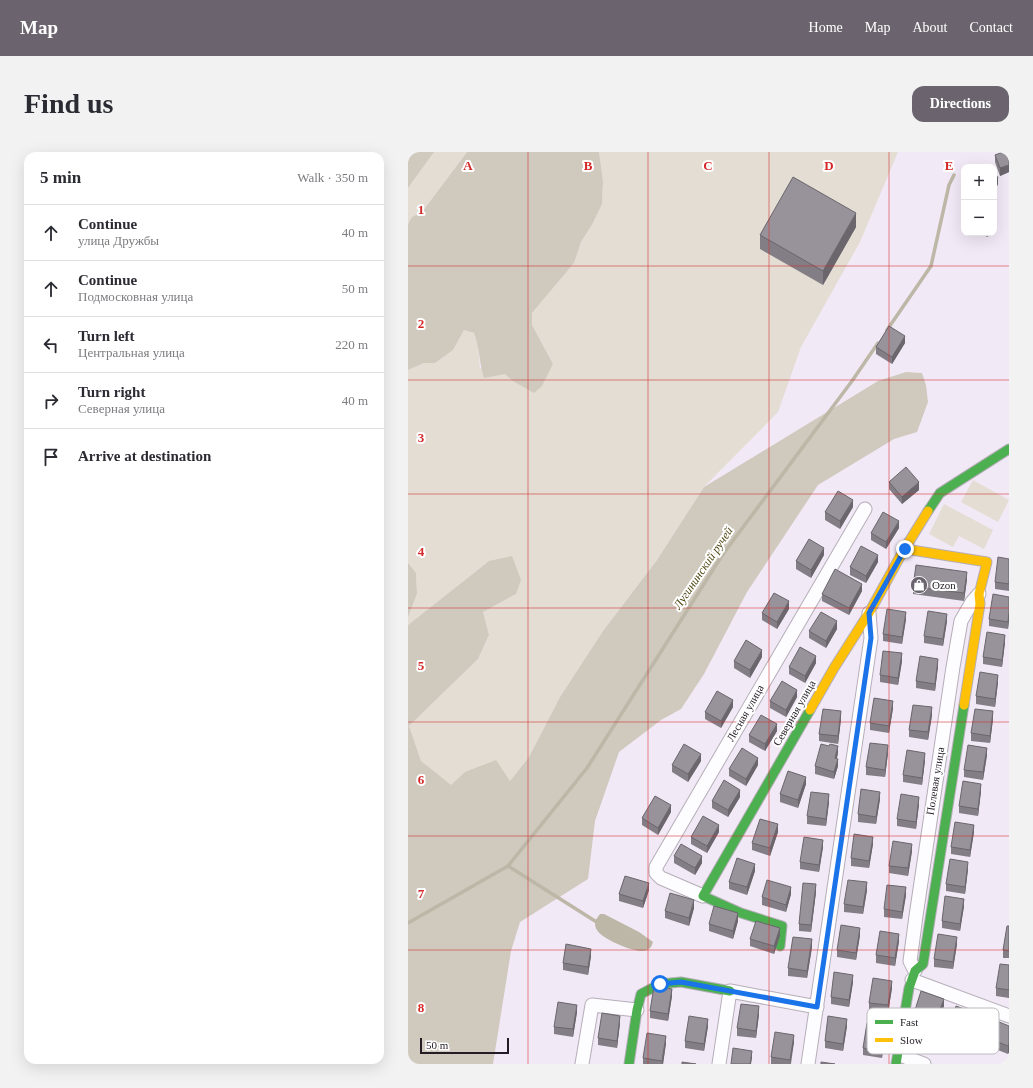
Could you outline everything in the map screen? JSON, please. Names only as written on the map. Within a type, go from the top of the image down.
[{"type":"street","name":"Северная улица","points":[[702,896],[834,668],[869,613],[930,506],[940,493],[1009,449]]},
{"type":"street","name":"Лесная улица","points":[[702,896],[662,878],[656,873],[656,867],[865,509]]},
{"type":"street","name":"Полевая улица","points":[[905,549],[987,562],[979,594],[980,604],[923,964],[913,976],[909,988],[907,1008]]},
{"type":"street","name":"Полевая улица","points":[[913,976],[910,961],[934,788],[962,621],[972,602],[979,594]]},
{"type":"street","points":[[808,1064],[871,638],[869,613]]},
{"type":"street","points":[[934,788],[950,790]]},
{"type":"street","points":[[702,896],[741,914],[782,926],[780,946]]},
{"type":"street","points":[[913,976],[990,1008]]},
{"type":"street","points":[[629,1064],[641,994],[660,984],[681,982],[817,1007]]},
{"type":"street","points":[[719,1064],[730,991]]},
{"type":"street","points":[[582,1064],[592,1005],[638,1010]]},
{"type":"street","points":[[999,1012],[1009,1016]]},
{"type":"street","points":[[900,1061],[924,1064]]},
{"type":"shaded area","points":[[408,152],[434,152],[408,188]]},
{"type":"shaded area","points":[[434,152],[467,152],[422,212],[412,217],[408,224],[408,188]]},
{"type":"shaded area","points":[[467,152],[599,152],[603,181],[602,204],[593,223],[581,242],[574,263],[532,313],[532,325],[553,364],[542,386],[534,393],[513,381],[505,374],[484,378],[474,333],[464,330],[453,350],[435,363],[424,363],[408,370],[408,224],[412,217],[422,212]]},
{"type":"shaded area","points":[[599,152],[898,152],[860,242],[801,347],[778,412],[704,487],[657,560],[603,631],[560,697],[529,757],[510,781],[465,772],[451,786],[421,761],[409,726],[478,659],[489,635],[483,612],[516,594],[489,561],[408,625],[408,617],[417,594],[416,573],[408,563],[408,370],[424,363],[435,363],[453,350],[464,330],[474,333],[478,344],[480,368],[505,373],[513,381],[553,364],[532,325],[532,313],[574,263],[581,242],[593,223],[602,204],[603,181]]},
{"type":"shaded area","points":[[906,372],[922,373],[926,385],[928,402],[917,432],[894,439],[818,485],[747,592],[704,674],[681,709],[661,720],[619,752],[595,821],[588,879],[520,922],[511,951],[493,1064],[408,1064],[408,625],[489,561],[512,556],[521,580],[516,594],[483,612],[489,635],[478,659],[409,726],[421,761],[451,785],[465,772],[496,760],[510,781],[529,757],[560,697],[603,631],[657,560],[704,487],[878,381]]},
{"type":"shaded area","points":[[973,480],[1009,500],[998,522],[961,502]]},
{"type":"shaded area","points":[[944,504],[993,530],[984,549],[959,536],[953,547],[929,534]]},
{"type":"shaded area","points":[[408,563],[416,573],[417,594],[408,617]]},
{"type":"shaded area","points":[[600,914],[604,914],[639,932],[653,942],[651,947],[645,951],[638,951],[618,944],[600,934],[595,927],[595,921]]},
{"type":"building","points":[[1003,152],[1009,152],[1009,165],[1000,168],[995,155]]},
{"type":"building","points":[[793,177],[856,213],[823,271],[760,235]]},
{"type":"building","points":[[889,326],[905,336],[892,357],[876,347]]},
{"type":"building","points":[[906,467],[919,482],[902,497],[889,482]]},
{"type":"building","points":[[838,491],[853,500],[840,521],[825,512]]},
{"type":"building","points":[[883,512],[899,521],[886,542],[871,533]]},
{"type":"building","points":[[809,539],[824,548],[811,570],[796,561]]},
{"type":"building","points":[[861,546],[878,555],[866,576],[850,567]]},
{"type":"building","points":[[998,557],[1009,559],[1009,584],[995,582]]},
{"type":"building","points":[[916,565],[967,572],[964,593],[913,587]]},
{"type":"building","points":[[835,569],[862,584],[849,608],[822,594]]},
{"type":"building","points":[[774,593],[789,601],[777,622],[762,613]]},
{"type":"building","points":[[993,594],[1009,597],[1008,622],[989,619]]},
{"type":"building","points":[[887,609],[906,612],[902,637],[883,634]]},
{"type":"building","points":[[928,611],[947,614],[943,639],[924,636]]},
{"type":"building","points":[[821,612],[837,621],[826,641],[809,631]]},
{"type":"building","points":[[987,632],[1005,635],[1002,660],[983,657]]},
{"type":"building","points":[[746,640],[762,650],[750,670],[734,661]]},
{"type":"building","points":[[800,647],[816,656],[805,676],[789,667]]},
{"type":"building","points":[[883,651],[902,653],[898,678],[880,675]]},
{"type":"building","points":[[920,656],[938,659],[935,684],[916,681]]},
{"type":"building","points":[[980,672],[998,675],[995,699],[976,696]]},
{"type":"building","points":[[782,681],[797,690],[786,710],[770,701]]},
{"type":"building","points":[[717,691],[733,700],[721,721],[705,712]]},
{"type":"building","points":[[874,698],[893,701],[889,726],[870,723]]},
{"type":"building","points":[[913,705],[932,707],[928,732],[909,730]]},
{"type":"building","points":[[823,709],[841,711],[838,736],[819,734]]},
{"type":"building","points":[[975,709],[993,711],[990,736],[971,733]]},
{"type":"building","points":[[761,715],[777,724],[765,744],[749,735]]},
{"type":"building","points":[[870,743],[888,745],[885,770],[866,767]]},
{"type":"building","points":[[684,744],[701,754],[688,774],[672,765]]},
{"type":"building","points":[[821,744],[838,746],[835,758],[838,759],[834,772],[815,766]]},
{"type":"building","points":[[968,745],[987,748],[983,772],[964,770]]},
{"type":"building","points":[[742,748],[758,758],[746,779],[729,769]]},
{"type":"building","points":[[907,750],[925,753],[922,778],[903,775]]},
{"type":"building","points":[[788,771],[806,777],[798,800],[780,794]]},
{"type":"building","points":[[724,780],[740,790],[728,810],[712,801]]},
{"type":"building","points":[[963,781],[981,784],[978,809],[959,806]]},
{"type":"building","points":[[861,789],[880,792],[876,817],[858,814]]},
{"type":"building","points":[[811,792],[829,794],[826,819],[807,816]]},
{"type":"building","points":[[901,794],[919,797],[916,822],[897,819]]},
{"type":"building","points":[[655,796],[671,805],[658,828],[642,818]]},
{"type":"building","points":[[703,816],[719,825],[707,846],[691,837]]},
{"type":"building","points":[[760,819],[778,824],[770,848],[752,843]]},
{"type":"building","points":[[955,822],[974,825],[970,850],[951,847]]},
{"type":"building","points":[[854,834],[873,837],[869,861],[851,858]]},
{"type":"building","points":[[804,837],[823,840],[819,865],[800,862]]},
{"type":"building","points":[[893,841],[912,844],[908,868],[889,866]]},
{"type":"building","points":[[681,844],[702,856],[695,868],[674,856]]},
{"type":"building","points":[[737,858],[755,864],[747,887],[729,882]]},
{"type":"building","points":[[950,859],[968,862],[965,887],[946,884]]},
{"type":"building","points":[[625,876],[649,883],[643,901],[619,894]]},
{"type":"building","points":[[767,880],[791,887],[786,905],[762,897]]},
{"type":"building","points":[[848,880],[867,882],[863,907],[844,904]]},
{"type":"building","points":[[803,883],[816,884],[811,925],[799,924]]},
{"type":"building","points":[[887,885],[906,887],[902,912],[884,909]]},
{"type":"building","points":[[670,893],[694,900],[689,918],[665,911]]},
{"type":"building","points":[[945,896],[964,899],[960,924],[942,921]]},
{"type":"building","points":[[714,906],[738,913],[733,931],[709,924]]},
{"type":"building","points":[[756,921],[780,928],[774,946],[750,939]]},
{"type":"building","points":[[841,925],[860,928],[856,953],[837,950]]},
{"type":"building","points":[[1007,926],[1009,926],[1009,951],[1003,950]]},
{"type":"building","points":[[880,931],[899,934],[895,958],[876,955]]},
{"type":"building","points":[[938,934],[957,937],[953,962],[934,959]]},
{"type":"building","points":[[793,937],[812,939],[807,971],[788,968]]},
{"type":"building","points":[[566,944],[591,949],[588,967],[563,963]]},
{"type":"building","points":[[1000,964],[1009,965],[1009,990],[996,988]]},
{"type":"building","points":[[834,972],[853,975],[849,1000],[831,997]]},
{"type":"building","points":[[873,978],[892,981],[888,1005],[869,1003]]},
{"type":"building","points":[[654,986],[672,989],[668,1014],[650,1011]]},
{"type":"building","points":[[921,991],[944,999],[940,1008],[916,1008]]},
{"type":"building","points":[[558,1002],[577,1005],[573,1029],[554,1027]]},
{"type":"building","points":[[741,1004],[759,1006],[756,1031],[737,1028]]},
{"type":"building","points":[[602,1013],[620,1016],[617,1041],[598,1038]]},
{"type":"building","points":[[689,1016],[708,1019],[704,1044],[685,1041]]},
{"type":"building","points":[[828,1016],[847,1019],[843,1044],[825,1041]]},
{"type":"building","points":[[999,1022],[1009,1026],[1008,1046],[999,1042]]},
{"type":"building","points":[[867,1023],[867,1049],[863,1048]]},
{"type":"building","points":[[775,1032],[794,1035],[790,1060],[771,1057]]},
{"type":"building","points":[[647,1033],[666,1036],[662,1061],[643,1058]]},
{"type":"building","points":[[733,1048],[752,1051],[750,1064],[731,1064]]},
{"type":"building","points":[[682,1062],[696,1064],[682,1064]]},
{"type":"building","points":[[821,1062],[835,1064],[821,1064]]},
{"type":"waterway","name":"Лугининский ручей","points":[[887,330],[931,266],[949,185],[954,175]]},
{"type":"waterway","name":"Лугининский ручей","points":[[408,923],[508,866],[587,768],[723,554],[852,381],[878,343]]},
{"type":"waterway","points":[[508,866],[595,921]]},
{"type":"traffic: fast","points":[[928,511],[940,493],[1009,449]]},
{"type":"traffic: fast","points":[[906,1008],[909,988],[915,971],[923,964],[964,705]]},
{"type":"traffic: fast","points":[[780,946],[782,926],[741,913],[703,896],[810,710]]},
{"type":"traffic: fast","points":[[629,1064],[637,1010],[641,994],[660,984],[681,982],[730,991]]},
{"type":"traffic: fast","points":[[896,1064],[898,1054]]},
{"type":"traffic: slow","points":[[810,710],[834,668],[869,613],[902,553],[928,511]]},
{"type":"traffic: slow","points":[[905,549],[987,562],[979,594],[980,604],[964,705]]},
{"type":"place","name":"Ozon","points":[[919,585]]},
{"type":"route","points":[[660,984],[681,982],[817,1007],[871,638],[869,613],[905,549]]}]
